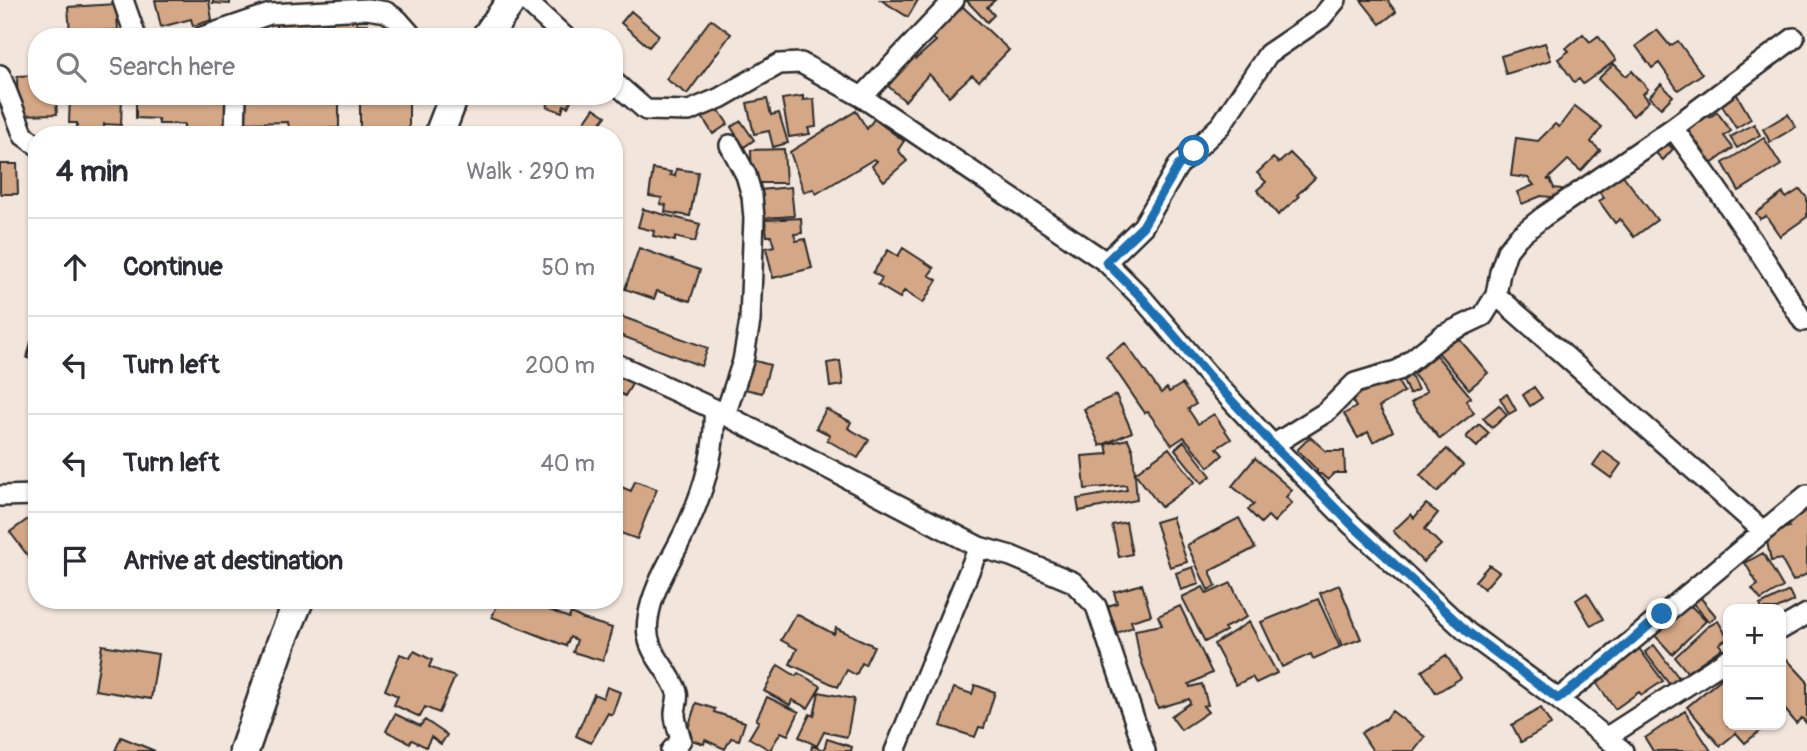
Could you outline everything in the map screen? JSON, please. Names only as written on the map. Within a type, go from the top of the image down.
[{"type":"street","points":[[123,0],[133,28]]},
{"type":"street","points":[[492,28],[512,0]]},
{"type":"street","points":[[525,0],[555,28]]},
{"type":"street","points":[[862,97],[954,0]]},
{"type":"street","points":[[1106,262],[1143,226],[1178,166],[1221,125],[1268,54],[1321,18],[1336,0]]},
{"type":"street","points":[[243,28],[271,13],[385,6],[405,28]]},
{"type":"street","points":[[1273,445],[1326,412],[1355,383],[1399,370],[1443,335],[1483,316],[1496,295],[1507,251],[1518,237],[1674,128],[1794,37]]},
{"type":"street","points":[[623,90],[646,110],[690,111],[720,98],[779,64],[801,63],[862,97],[1106,262],[1143,299],[1273,445],[1352,525],[1468,632],[1623,751]]},
{"type":"street","points":[[0,75],[24,136],[28,139]]},
{"type":"street","points":[[235,126],[236,105]]},
{"type":"street","points":[[442,126],[449,105]]},
{"type":"street","points":[[1674,128],[1775,273],[1802,321]]},
{"type":"street","points":[[673,751],[681,740],[675,715],[678,694],[652,652],[648,617],[662,577],[691,520],[720,412],[743,361],[750,321],[754,218],[752,196],[746,175],[730,145]]},
{"type":"street","points":[[1496,295],[1762,530]]},
{"type":"street","points":[[623,367],[720,412],[979,547],[1011,556],[1073,582],[1096,606],[1145,751]]},
{"type":"street","points":[[0,496],[28,495]]},
{"type":"street","points":[[1558,699],[1807,495]]},
{"type":"street","points":[[895,751],[979,547]]},
{"type":"street","points":[[244,751],[295,609]]},
{"type":"street","points":[[1786,626],[1807,614]]},
{"type":"street","points":[[1606,737],[1723,662]]},
{"type":"building","points":[[155,0],[209,0],[212,20],[193,26],[191,19],[161,27]]},
{"type":"building","points":[[213,0],[230,0],[230,4],[213,3]]},
{"type":"building","points":[[881,0],[918,0],[908,17]]},
{"type":"building","points":[[966,0],[995,0],[987,7],[994,15],[987,22]]},
{"type":"building","points":[[1361,0],[1387,0],[1396,12],[1380,24]]},
{"type":"building","points":[[116,4],[118,28],[70,28],[68,7]]},
{"type":"building","points":[[962,6],[1009,50],[979,81],[972,75],[949,96],[929,74],[905,101],[888,86],[913,57],[916,59],[936,41],[932,38]]},
{"type":"building","points":[[631,11],[659,35],[649,47],[621,23]]},
{"type":"building","points":[[276,16],[327,18],[326,28],[276,28]]},
{"type":"building","points":[[711,19],[731,34],[687,94],[666,79]]},
{"type":"building","points":[[331,21],[357,21],[357,24],[367,24],[367,28],[331,28]]},
{"type":"building","points":[[1657,30],[1670,46],[1678,41],[1702,74],[1678,90],[1659,63],[1652,68],[1636,46]]},
{"type":"building","points":[[1583,34],[1590,42],[1598,36],[1616,60],[1583,84],[1579,79],[1574,82],[1558,59],[1569,51],[1566,48]]},
{"type":"building","points":[[1545,43],[1551,60],[1506,74],[1501,56]]},
{"type":"building","points":[[1614,64],[1626,76],[1632,71],[1648,89],[1643,94],[1649,101],[1633,116],[1598,79]]},
{"type":"building","points":[[28,75],[28,105],[56,105],[57,114],[18,115],[17,76]]},
{"type":"building","points":[[1661,84],[1673,96],[1661,108],[1649,97]]},
{"type":"building","points":[[1733,88],[1751,119],[1736,128],[1719,101]]},
{"type":"building","points":[[803,96],[803,100],[814,99],[816,127],[808,128],[810,134],[789,137],[782,99]]},
{"type":"building","points":[[767,99],[771,115],[779,113],[788,143],[773,147],[769,131],[754,134],[747,103]]},
{"type":"building","points":[[714,103],[728,124],[713,134],[699,112]]},
{"type":"building","points":[[70,105],[122,105],[121,125],[77,126],[77,123],[69,123]]},
{"type":"building","points":[[136,105],[234,105],[232,126],[159,124],[158,119],[136,118]]},
{"type":"building","points":[[241,105],[339,105],[339,126],[289,126],[288,122],[242,123]]},
{"type":"building","points":[[360,105],[409,105],[409,126],[360,126]]},
{"type":"building","points":[[548,105],[564,105],[562,112],[547,107]]},
{"type":"building","points":[[1575,106],[1602,127],[1591,142],[1600,150],[1581,171],[1568,160],[1547,180],[1550,179],[1554,188],[1562,189],[1561,198],[1541,196],[1522,204],[1517,192],[1534,185],[1528,178],[1511,176],[1516,138],[1538,141],[1555,124],[1559,127]]},
{"type":"building","points":[[594,108],[606,116],[599,126],[582,126]]},
{"type":"building","points":[[1704,109],[1710,117],[1717,112],[1731,131],[1724,136],[1733,148],[1707,167],[1678,128]]},
{"type":"building","points":[[856,111],[867,129],[874,119],[904,141],[898,150],[907,161],[884,181],[872,166],[877,161],[874,159],[816,194],[813,189],[804,192],[790,152]]},
{"type":"building","points":[[1788,114],[1796,127],[1770,142],[1763,129]]},
{"type":"building","points":[[741,121],[754,140],[744,147],[731,127]]},
{"type":"building","points":[[1754,124],[1760,135],[1737,148],[1730,137]]},
{"type":"building","points":[[1661,137],[1673,149],[1663,160],[1650,147]]},
{"type":"building","points":[[1764,138],[1781,165],[1739,191],[1723,163]]},
{"type":"building","points":[[784,149],[786,183],[752,183],[751,150]]},
{"type":"building","points":[[1290,153],[1315,178],[1297,195],[1299,197],[1278,215],[1257,190],[1266,182],[1257,173],[1273,158],[1279,163]]},
{"type":"building","points":[[0,164],[17,164],[18,194],[0,194]]},
{"type":"building","points":[[653,169],[671,172],[670,175],[675,176],[676,169],[698,172],[690,216],[665,212],[666,205],[660,204],[662,198],[649,196]]},
{"type":"building","points":[[1622,174],[1657,220],[1634,237],[1620,219],[1615,223],[1599,201],[1604,198],[1599,192]]},
{"type":"building","points":[[791,187],[794,216],[763,218],[760,190]]},
{"type":"building","points":[[1800,189],[1807,198],[1807,217],[1780,236],[1766,216],[1760,219],[1756,213],[1783,193],[1786,198]]},
{"type":"building","points":[[643,209],[700,224],[695,242],[675,237],[675,241],[653,236],[654,231],[638,227]]},
{"type":"building","points":[[801,218],[802,233],[794,234],[796,241],[805,239],[812,268],[773,278],[766,248],[774,246],[771,236],[767,236],[765,220]]},
{"type":"building","points":[[639,248],[700,270],[690,301],[657,291],[654,299],[625,289]]},
{"type":"building","points":[[903,248],[934,268],[929,275],[937,280],[923,303],[904,291],[900,298],[878,285],[882,278],[873,273],[888,250],[898,256]]},
{"type":"building","points":[[623,317],[708,348],[701,366],[623,336]]},
{"type":"building","points":[[1455,334],[1488,373],[1469,389],[1436,350]]},
{"type":"building","points":[[1125,343],[1161,393],[1167,388],[1169,392],[1182,384],[1196,404],[1188,409],[1198,424],[1214,414],[1231,439],[1217,448],[1223,455],[1209,467],[1184,437],[1172,445],[1148,412],[1145,413],[1106,356]]},
{"type":"building","points":[[1436,355],[1471,397],[1466,401],[1474,413],[1440,439],[1411,403],[1427,391],[1413,374]]},
{"type":"building","points":[[748,359],[770,365],[762,393],[740,388]]},
{"type":"building","points":[[840,361],[843,385],[830,387],[827,363]]},
{"type":"building","points":[[623,372],[635,379],[625,396],[623,395]]},
{"type":"building","points":[[1393,374],[1404,392],[1379,407],[1393,431],[1373,442],[1368,432],[1358,438],[1344,414],[1356,407],[1351,399]]},
{"type":"building","points":[[1411,375],[1418,390],[1409,394],[1402,379]]},
{"type":"building","points":[[1534,387],[1542,398],[1530,406],[1523,395]]},
{"type":"building","points":[[1507,394],[1516,410],[1509,414],[1500,398]]},
{"type":"building","points":[[1116,395],[1132,432],[1100,446],[1084,409]]},
{"type":"building","points":[[1499,405],[1507,415],[1492,428],[1483,418]]},
{"type":"building","points":[[826,409],[851,422],[848,428],[869,440],[858,458],[827,440],[830,435],[816,428]]},
{"type":"building","points":[[1479,424],[1489,433],[1477,447],[1466,437]]},
{"type":"building","points":[[1310,437],[1326,451],[1344,451],[1345,473],[1334,473],[1328,480],[1317,474],[1317,470],[1297,450]]},
{"type":"building","points":[[1128,439],[1133,451],[1137,500],[1079,511],[1077,499],[1127,490],[1126,485],[1085,489],[1082,456],[1108,454],[1106,444]]},
{"type":"building","points":[[1184,441],[1211,476],[1202,483],[1175,449]]},
{"type":"building","points":[[1169,448],[1195,482],[1161,507],[1135,473]]},
{"type":"building","points":[[1447,449],[1463,465],[1437,492],[1420,475]]},
{"type":"building","points":[[1603,451],[1621,464],[1611,478],[1593,465]]},
{"type":"building","points":[[1255,458],[1292,490],[1286,497],[1292,503],[1274,522],[1268,516],[1261,523],[1248,510],[1254,504],[1232,486]]},
{"type":"building","points":[[635,481],[657,489],[637,539],[623,534],[623,488],[631,491]]},
{"type":"building","points":[[1807,500],[1807,574],[1793,581],[1781,559],[1771,561],[1765,532],[1782,523],[1785,528],[1789,527],[1785,517]]},
{"type":"building","points":[[1426,504],[1438,513],[1425,529],[1441,545],[1423,562],[1393,531],[1411,514],[1414,518]]},
{"type":"building","points":[[1172,517],[1187,562],[1170,567],[1155,522]]},
{"type":"building","points":[[1239,518],[1255,548],[1210,571],[1216,586],[1208,590],[1187,545]]},
{"type":"building","points":[[28,519],[28,556],[10,532]]},
{"type":"building","points":[[1126,522],[1132,554],[1119,557],[1112,525]]},
{"type":"building","points":[[1763,553],[1783,587],[1761,600],[1752,589],[1758,585],[1745,563]]},
{"type":"building","points":[[1489,565],[1499,572],[1484,589],[1475,581]]},
{"type":"building","points":[[1193,567],[1199,584],[1181,590],[1176,573]]},
{"type":"building","points":[[1231,583],[1247,617],[1224,628],[1226,631],[1205,642],[1182,597],[1203,587],[1207,594]]},
{"type":"building","points":[[1142,584],[1151,615],[1131,621],[1133,627],[1117,633],[1108,606],[1117,603],[1114,592]]},
{"type":"building","points":[[1339,585],[1361,639],[1342,646],[1320,593]]},
{"type":"building","points":[[1789,591],[1794,601],[1786,605],[1762,604]]},
{"type":"building","points":[[1587,593],[1603,619],[1591,626],[1576,600]]},
{"type":"building","points":[[1699,596],[1716,616],[1709,622],[1692,602]]},
{"type":"building","points":[[1318,599],[1340,647],[1313,659],[1311,654],[1282,667],[1261,622]]},
{"type":"building","points":[[1688,603],[1706,621],[1672,654],[1650,630]]},
{"type":"building","points":[[1180,606],[1212,673],[1189,684],[1190,687],[1202,684],[1208,705],[1203,706],[1208,712],[1181,730],[1171,716],[1190,703],[1189,699],[1158,708],[1139,654],[1135,630],[1162,625],[1158,616]]},
{"type":"building","points":[[495,609],[547,609],[569,618],[571,613],[612,628],[603,661],[573,652],[577,640],[570,637],[566,646],[492,617]]},
{"type":"building","points":[[796,614],[834,634],[836,628],[874,646],[865,665],[862,663],[856,675],[847,670],[838,687],[790,664],[797,649],[781,640]]},
{"type":"building","points":[[1718,621],[1723,630],[1723,641],[1719,644],[1722,648],[1687,672],[1675,657],[1707,627]]},
{"type":"building","points":[[1249,622],[1277,673],[1256,683],[1252,677],[1236,685],[1214,644]]},
{"type":"building","points":[[102,645],[158,654],[151,699],[95,690]]},
{"type":"building","points":[[1654,645],[1679,678],[1670,685],[1645,652]]},
{"type":"building","points":[[1638,647],[1663,681],[1642,695],[1639,692],[1615,709],[1596,682]]},
{"type":"building","points":[[414,651],[432,660],[429,667],[455,677],[439,713],[425,707],[420,717],[394,705],[398,696],[385,690],[400,654],[410,658]]},
{"type":"building","points":[[1446,655],[1461,678],[1436,693],[1422,671]]},
{"type":"building","points":[[1786,658],[1807,681],[1807,724],[1802,718],[1796,723],[1786,711]]},
{"type":"building","points":[[778,665],[821,686],[808,708],[792,700],[790,705],[764,691]]},
{"type":"building","points":[[1723,677],[1723,730],[1761,730],[1745,743],[1736,733],[1720,746],[1687,707]]},
{"type":"building","points":[[975,685],[995,692],[984,728],[979,727],[975,737],[941,726],[954,688],[972,694]]},
{"type":"building","points":[[607,687],[620,692],[612,715],[608,713],[591,743],[576,736],[594,694],[603,698]]},
{"type":"building","points":[[819,692],[854,699],[847,737],[824,732],[817,746],[799,737],[810,714],[814,716]]},
{"type":"building","points":[[767,697],[799,712],[788,735],[781,732],[770,750],[749,738],[759,721],[756,720]]},
{"type":"building","points":[[696,703],[745,722],[739,740],[731,738],[725,749],[705,740],[704,744],[685,738]]},
{"type":"building","points":[[1541,708],[1551,725],[1521,742],[1512,725]]},
{"type":"building","points":[[1392,711],[1425,737],[1414,751],[1373,751],[1361,733],[1385,720]]},
{"type":"building","points":[[1685,711],[1711,751],[1653,751],[1645,738]]},
{"type":"building","points":[[395,714],[420,726],[425,720],[447,735],[441,744],[431,737],[426,747],[412,740],[410,743],[386,731]]},
{"type":"building","points":[[121,737],[155,751],[115,751]]},
{"type":"building","points":[[827,739],[852,747],[851,751],[811,751],[812,746],[824,750]]},
{"type":"route","points":[[1194,151],[1178,166],[1143,226],[1106,262],[1143,299],[1273,445],[1352,525],[1468,632],[1558,699],[1662,614]]}]
